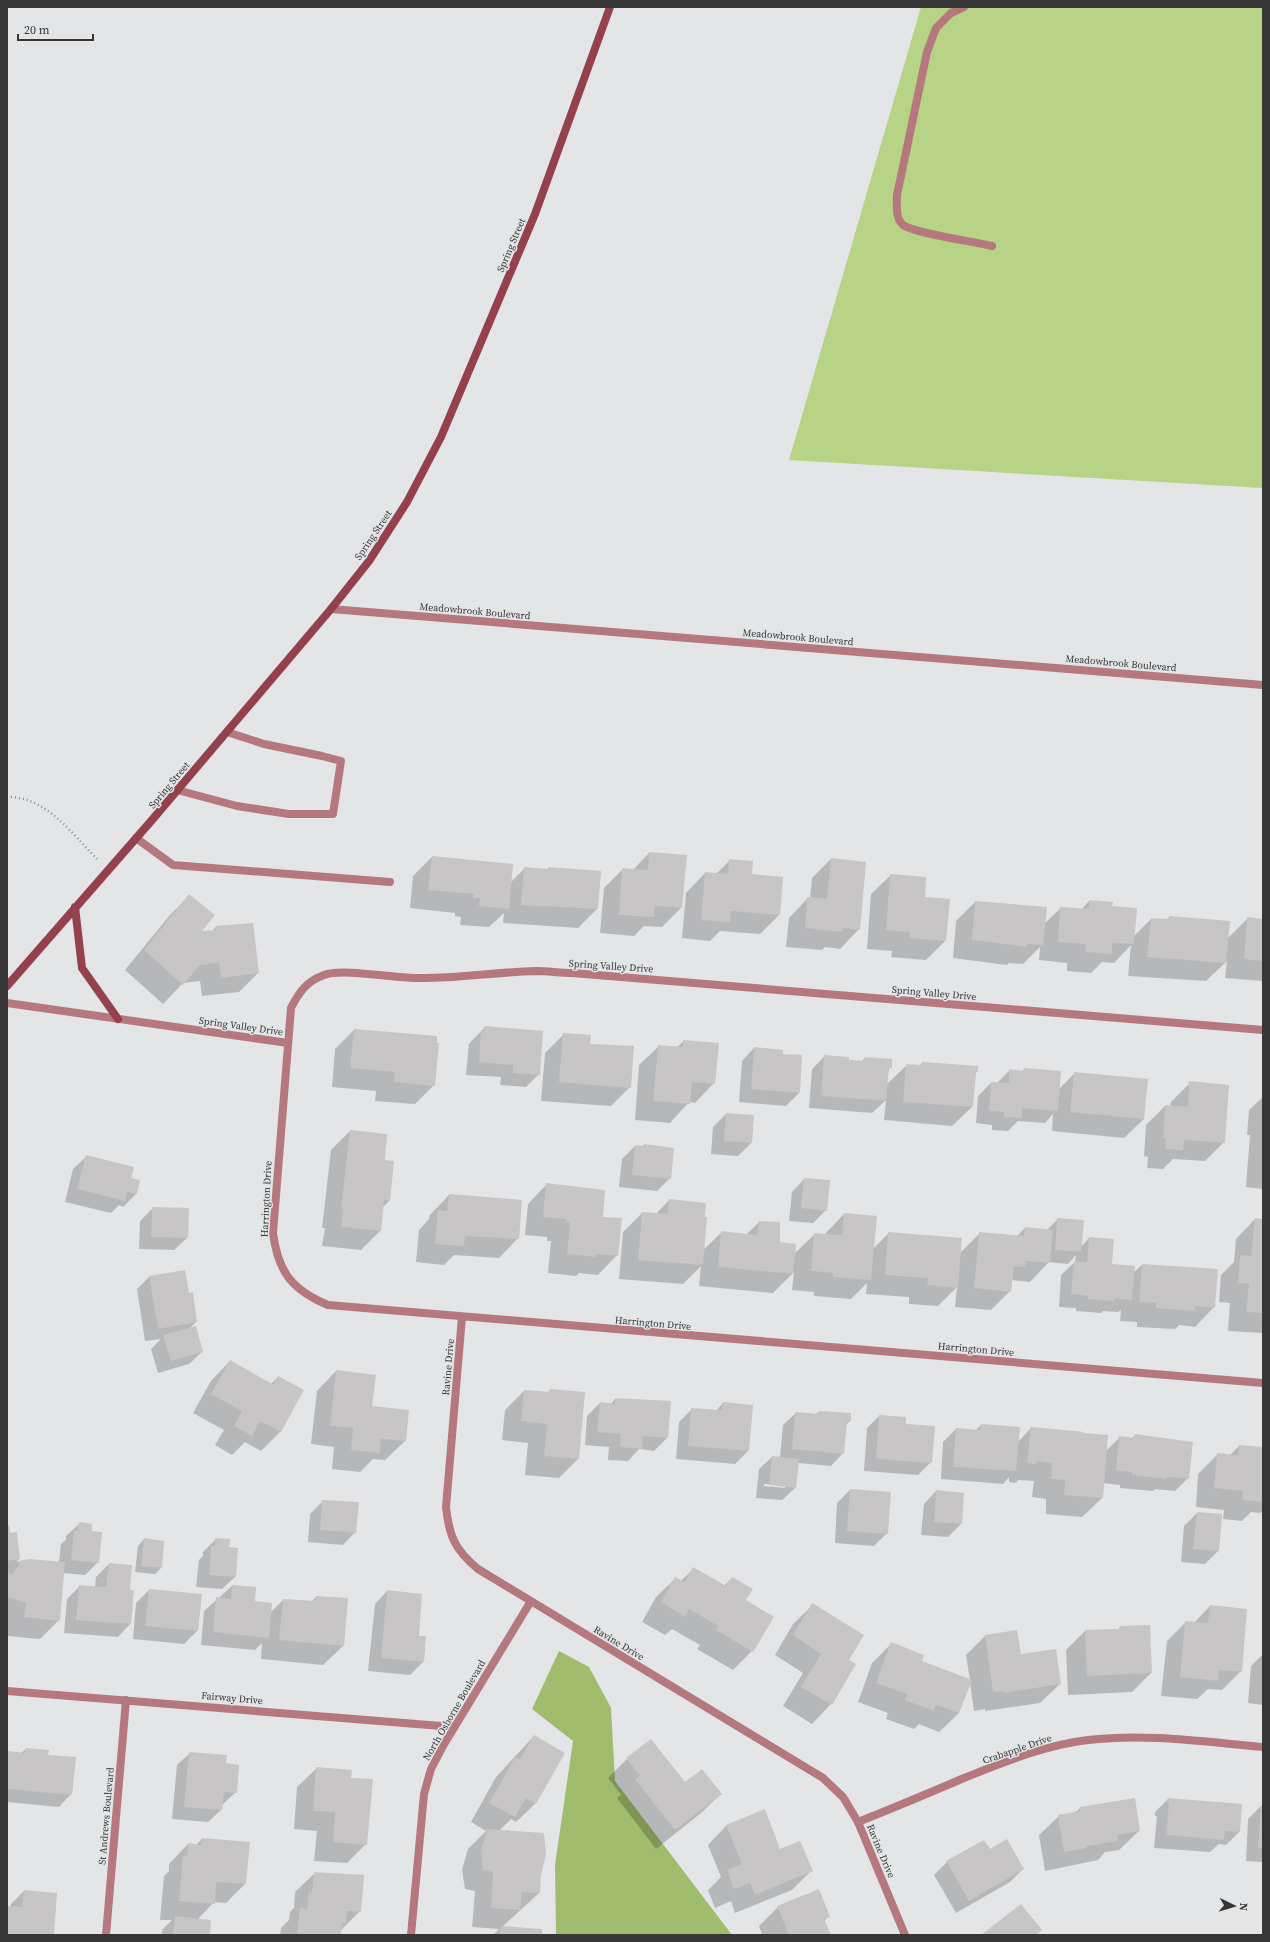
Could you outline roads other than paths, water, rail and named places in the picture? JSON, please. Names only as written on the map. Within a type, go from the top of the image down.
[{"type":"main road","name":"Spring Street","points":[[7,986],[136,838],[331,609],[369,561],[407,502],[441,437],[535,214],[610,7]]},
{"type":"main road","points":[[75,907],[82,968],[118,1019]]},
{"type":"street","points":[[964,7],[951,13],[936,28],[927,52],[897,195],[897,213],[903,225],[916,230],[992,246]]},
{"type":"street","name":"Meadowbrook Boulevard","points":[[331,609],[1263,685]]},
{"type":"street","points":[[177,790],[237,806],[289,814],[333,814],[341,761],[264,744],[227,732]]},
{"type":"street","points":[[136,838],[173,865],[390,882]]},
{"type":"street","name":"Spring Valley Drive","points":[[7,1003],[288,1043],[292,1008],[299,993],[310,981],[326,974],[342,972],[413,978],[449,978],[536,972],[572,973],[1263,1030]]},
{"type":"street","name":"Harrington Drive","points":[[288,1043],[273,1233],[275,1252],[283,1270],[295,1286],[310,1298],[328,1305],[1263,1383]]},
{"type":"street","name":"Ravine Drive","points":[[462,1317],[446,1507],[448,1528],[454,1544],[465,1558],[478,1569],[823,1778],[843,1797],[858,1822],[905,1935]]},
{"type":"street","name":"North Osborne Boulevard","points":[[412,1935],[424,1794],[431,1769],[454,1726],[531,1601]]},
{"type":"street","name":"Fairway Drive","points":[[7,1691],[454,1726]]},
{"type":"street","name":"St Andrews Boulevard","points":[[106,1935],[126,1700]]},
{"type":"street","name":"Crabapple Drive","points":[[858,1822],[1003,1762],[1058,1745],[1116,1737],[1158,1738],[1263,1747]]}]
